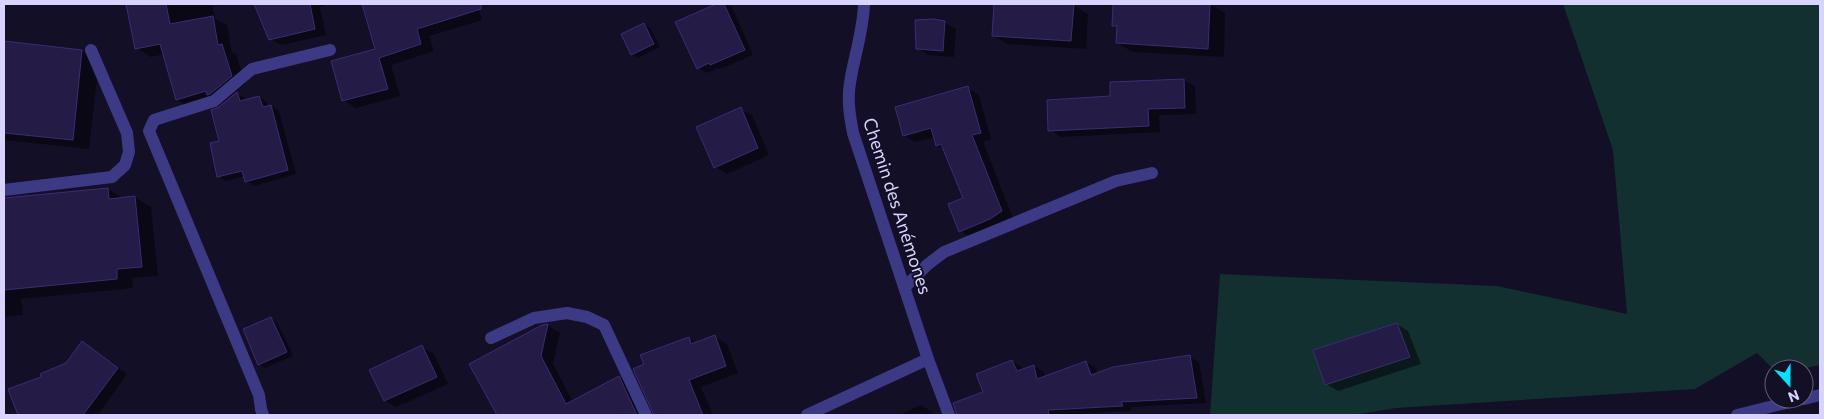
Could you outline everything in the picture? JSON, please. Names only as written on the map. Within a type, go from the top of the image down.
[{"type":"street","name":"Chemin des Anémones","points":[[864,4],[864,24],[850,84],[849,112],[853,133],[928,360],[949,415]]},
{"type":"street","points":[[4,190],[112,176],[125,166],[129,152],[128,133],[91,50]]},
{"type":"street","points":[[262,412],[259,395],[149,131],[154,120],[214,101],[252,69],[330,50]]},
{"type":"street","points":[[905,287],[927,265],[944,252],[1116,181],[1152,173]]},
{"type":"street","points":[[491,338],[534,318],[567,313],[587,317],[604,325],[646,415]]},
{"type":"street","points":[[807,415],[928,360]]},
{"type":"street","points":[[1737,415],[1764,408]]},
{"type":"green space","points":[[1563,4],[1820,4],[1820,365],[1814,366],[1814,359],[1764,360],[1757,353],[1695,389],[1396,408],[1353,415],[1210,415],[1220,274],[1497,286],[1627,314],[1613,150]]},
{"type":"building","points":[[126,4],[166,4],[170,24],[213,16],[218,45],[222,44],[232,76],[210,94],[207,95],[206,91],[176,100],[160,44],[135,49]]},
{"type":"building","points":[[254,4],[310,4],[315,29],[269,40]]},
{"type":"building","points":[[362,4],[481,4],[481,9],[417,29],[421,44],[379,58],[388,89],[342,101],[331,61],[375,49]]},
{"type":"building","points":[[716,4],[724,4],[745,50],[697,69],[675,22]]},
{"type":"building","points":[[994,4],[1074,4],[1071,41],[992,36]]},
{"type":"building","points":[[1113,4],[1210,4],[1208,49],[1116,43],[1117,26],[1112,26]]},
{"type":"building","points":[[933,19],[945,21],[943,51],[916,49],[915,20]]},
{"type":"building","points":[[644,23],[654,44],[631,55],[621,34]]},
{"type":"building","points":[[4,41],[82,50],[73,140],[4,133]]},
{"type":"building","points":[[1184,79],[1185,108],[1148,109],[1149,126],[1048,131],[1047,100],[1110,96],[1110,82]]},
{"type":"building","points":[[968,86],[981,133],[972,135],[1002,211],[990,219],[959,232],[948,204],[963,198],[941,144],[936,146],[931,128],[903,136],[895,107]]},
{"type":"building","points":[[237,92],[240,101],[259,96],[263,107],[271,105],[288,170],[245,182],[242,171],[217,177],[210,143],[219,141],[211,110],[219,107]]},
{"type":"building","points":[[741,107],[758,148],[714,168],[696,127]]},
{"type":"building","points":[[108,188],[109,199],[135,196],[142,267],[117,269],[117,279],[4,290],[4,198]]},
{"type":"building","points":[[271,317],[287,352],[258,365],[243,329]]},
{"type":"building","points":[[1397,323],[1410,357],[1325,385],[1313,350]]},
{"type":"building","points":[[548,324],[541,356],[566,404],[619,376],[637,415],[497,415],[469,364],[542,325]]},
{"type":"building","points":[[715,335],[726,366],[689,380],[703,415],[654,415],[633,369],[644,364],[640,355],[689,337],[691,344]]},
{"type":"building","points":[[82,341],[118,368],[83,415],[18,415],[8,389],[41,377],[40,374],[66,363]]},
{"type":"building","points":[[422,345],[437,377],[384,401],[369,370]]},
{"type":"building","points":[[1190,355],[1197,398],[1121,402],[1123,406],[1048,410],[1049,415],[957,415],[953,403],[983,392],[976,374],[1012,360],[1017,371],[1034,365],[1037,379],[1086,361],[1091,375],[1113,367]]}]
